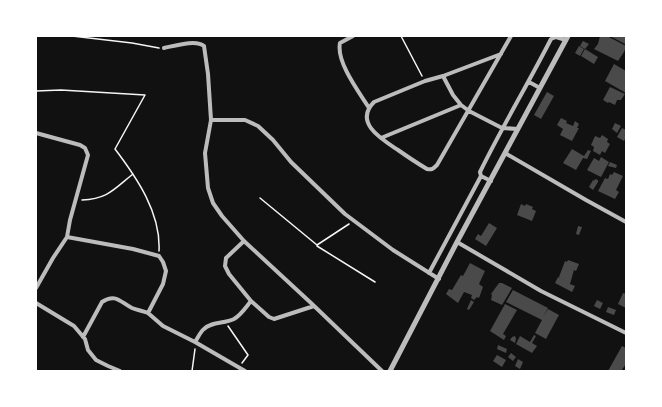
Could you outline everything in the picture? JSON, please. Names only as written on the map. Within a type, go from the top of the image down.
[{"type":"street","points":[[353,36],[340,43],[340,53],[351,79],[369,108]]},
{"type":"street","points":[[501,54],[443,76],[425,81],[374,102],[366,113],[368,122],[374,134],[427,169],[431,170],[437,165],[469,111],[501,54],[511,36]]},
{"type":"street","points":[[390,371],[457,242],[567,38],[556,37],[551,39],[529,82],[502,128],[480,172],[481,176],[429,273]]},
{"type":"street","points":[[162,48],[193,43],[201,43],[204,46],[208,74],[211,120],[205,153],[208,188],[213,203],[244,242],[314,306],[380,370]]},
{"type":"street","points":[[443,76],[453,95],[461,105],[469,111],[502,128],[518,129]]},
{"type":"street","points":[[529,82],[540,88]]},
{"type":"street","points":[[381,138],[461,105]]},
{"type":"street","points":[[211,120],[245,120],[258,126],[273,140],[291,162],[354,221],[393,250],[439,279]]},
{"type":"street","points":[[36,133],[80,145],[87,150],[88,155],[75,200],[67,238],[53,258],[36,288]]},
{"type":"street","points":[[505,153],[626,222]]},
{"type":"street","points":[[481,176],[490,181]]},
{"type":"street","points":[[67,238],[133,249],[159,256],[166,271],[163,284],[148,313]]},
{"type":"street","points":[[244,242],[226,258],[224,266],[252,301],[269,317],[274,319],[314,306]]},
{"type":"street","points":[[457,242],[540,291],[626,333]]},
{"type":"street","points":[[83,337],[102,302],[108,298],[116,298],[131,307],[148,313],[163,326],[196,342],[245,371]]},
{"type":"street","points":[[196,342],[203,329],[210,324],[235,319],[252,301]]},
{"type":"street","points":[[36,303],[74,326],[83,337],[88,350],[96,360],[120,371]]},
{"type":"path","points":[[72,36],[162,48]]},
{"type":"path","points":[[100,39],[104,36]]},
{"type":"path","points":[[401,36],[425,81]]},
{"type":"path","points":[[36,91],[68,90],[145,95],[115,149],[133,174],[154,217],[160,240],[159,256]]},
{"type":"path","points":[[75,200],[94,199],[106,196],[133,174]]},
{"type":"path","points":[[260,198],[317,245],[375,282]]},
{"type":"path","points":[[317,245],[354,221]]},
{"type":"path","points":[[226,322],[248,355],[239,368]]},
{"type":"path","points":[[192,371],[196,342]]},
{"type":"building","points":[[600,36],[607,36],[626,46],[618,61],[594,49],[598,44]]},
{"type":"building","points":[[610,36],[626,36],[626,42],[625,44]]},
{"type":"building","points":[[583,41],[589,44],[585,49],[580,46]]},
{"type":"building","points":[[579,46],[584,49],[580,56],[575,53]]},
{"type":"building","points":[[585,49],[598,57],[594,64],[581,56]]},
{"type":"building","points":[[614,64],[626,71],[626,93],[605,81]]},
{"type":"building","points":[[610,87],[625,94],[621,100],[617,100],[615,105],[603,100]]},
{"type":"building","points":[[547,92],[554,96],[541,119],[534,115]]},
{"type":"building","points":[[561,118],[567,121],[566,123],[573,126],[575,121],[579,124],[577,128],[579,128],[572,141],[560,135],[563,129],[557,125]]},
{"type":"building","points":[[615,123],[621,126],[617,133],[612,129]]},
{"type":"building","points":[[622,128],[626,130],[626,137],[624,141],[617,137]]},
{"type":"building","points":[[602,135],[608,139],[607,142],[610,144],[605,153],[602,151],[600,155],[593,151],[594,147],[591,145],[595,136],[600,138]]},
{"type":"building","points":[[572,149],[584,156],[588,150],[591,151],[587,159],[583,158],[576,170],[563,163]]},
{"type":"building","points":[[601,157],[609,162],[601,177],[587,170],[594,158],[599,161]]},
{"type":"building","points":[[610,162],[617,165],[616,168],[608,166]]},
{"type":"building","points":[[614,172],[623,176],[616,190],[619,192],[615,199],[598,191],[605,178],[608,179],[610,174],[612,175]]},
{"type":"building","points":[[595,179],[598,180],[598,182],[593,190],[589,187]]},
{"type":"building","points":[[521,204],[525,206],[526,204],[533,207],[532,209],[536,211],[532,221],[517,215]]},
{"type":"building","points":[[489,223],[497,228],[486,246],[475,239],[478,234],[481,236]]},
{"type":"building","points":[[578,226],[582,227],[579,235],[576,234]]},
{"type":"building","points":[[568,260],[579,264],[576,271],[574,270],[570,284],[562,281],[575,286],[572,292],[555,283],[558,277],[560,278],[559,277],[565,261],[567,262]]},
{"type":"building","points":[[470,263],[485,271],[479,284],[483,287],[479,298],[477,297],[474,300],[471,298],[472,295],[464,292],[458,303],[446,294],[449,289],[452,290],[461,275],[463,276]]},
{"type":"building","points":[[499,283],[512,288],[502,305],[491,300],[491,294]]},
{"type":"building","points":[[513,290],[548,308],[543,317],[548,309],[559,315],[546,339],[535,333],[542,320],[506,302]]},
{"type":"building","points":[[623,293],[626,294],[626,308],[618,304]]},
{"type":"building","points":[[471,300],[474,302],[469,310],[467,309]]},
{"type":"building","points":[[597,300],[603,303],[600,309],[594,306]]},
{"type":"building","points":[[505,304],[517,310],[503,334],[506,336],[504,340],[490,331]]},
{"type":"building","points":[[608,307],[616,310],[614,315],[606,312]]},
{"type":"building","points":[[534,335],[536,336],[532,343],[537,346],[532,353],[516,344],[520,336],[530,342]]},
{"type":"building","points":[[515,336],[516,339],[515,343],[510,340]]},
{"type":"building","points":[[498,345],[507,349],[506,353],[497,349]]},
{"type":"building","points":[[622,346],[626,348],[626,364],[621,371],[608,371]]},
{"type":"building","points":[[511,353],[516,357],[513,361],[508,357]]},
{"type":"building","points":[[497,355],[506,360],[502,367],[493,361]]},
{"type":"building","points":[[518,359],[523,362],[520,369],[515,366]]}]
